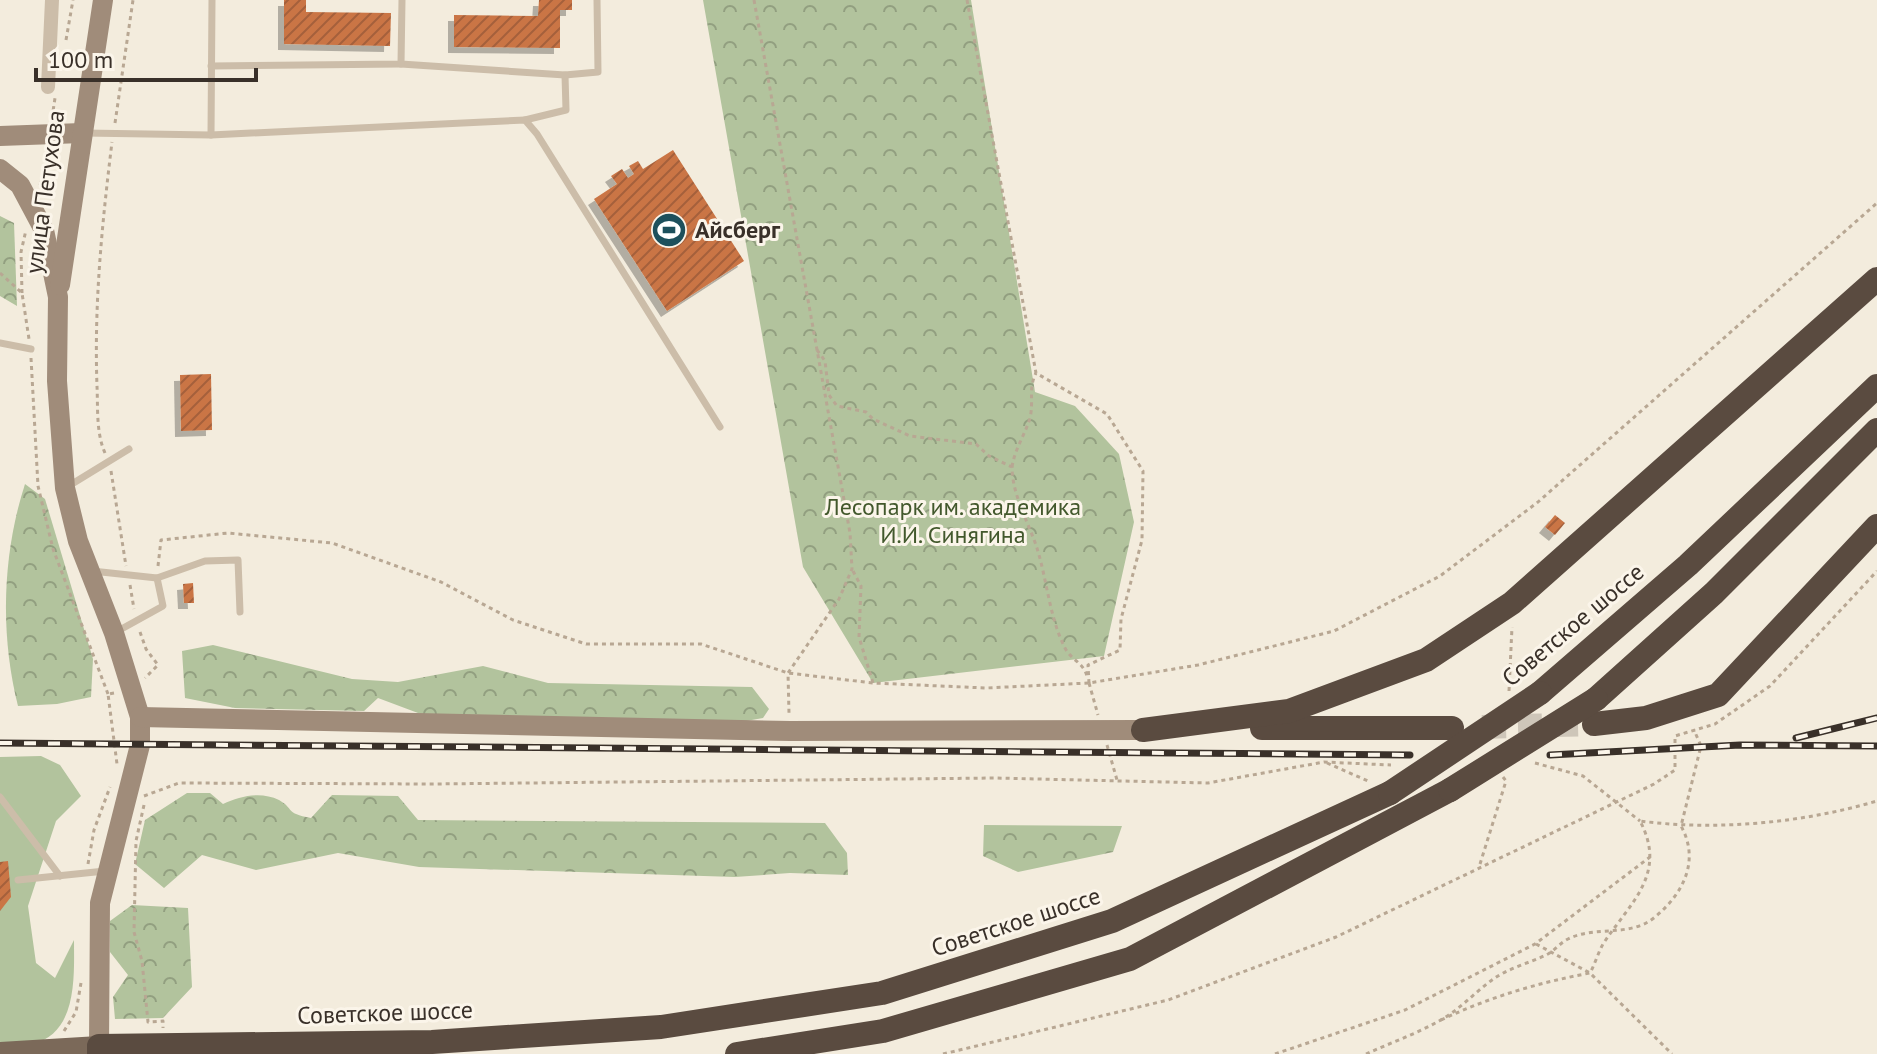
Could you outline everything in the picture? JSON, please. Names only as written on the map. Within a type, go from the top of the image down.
[{"type":"highway","points":[[1143,730],[1289,711],[1426,660],[1512,603],[1877,279]]},
{"type":"highway","name":"Советское шоссе","points":[[99,1050],[432,1042],[661,1027],[882,993],[1112,921],[1390,793],[1540,693],[1688,565],[1877,386]]},
{"type":"highway","points":[[737,1054],[883,1031],[1130,959],[1595,712],[1877,430]]},
{"type":"highway","points":[[1595,712],[1646,718],[1718,695],[1877,526]]},
{"type":"highway","points":[[1143,730],[1452,728]]},
{"type":"main road","name":"Советское шоссе","points":[[0,1052],[99,1050]]},
{"type":"street","name":"улица Петухова","points":[[48,87],[52,0]]},
{"type":"street","name":"улица Петухова","points":[[58,297],[103,0]]},
{"type":"street","points":[[0,136],[82,133]]},
{"type":"street","points":[[0,169],[20,185],[44,230],[58,297],[57,381],[65,488],[140,717],[140,745],[121,808],[100,903],[99,1050]]},
{"type":"street","points":[[140,717],[790,731],[1143,730]]},
{"type":"lane","points":[[211,135],[212,0]]},
{"type":"lane","points":[[401,64],[402,0]]},
{"type":"lane","points":[[211,66],[401,64],[565,75],[598,72],[597,0]]},
{"type":"lane","points":[[82,133],[211,135],[525,120],[566,110],[565,75]]},
{"type":"lane","points":[[525,120],[537,134],[720,427]]},
{"type":"lane","points":[[0,343],[31,349]]},
{"type":"lane","points":[[65,488],[129,449]]},
{"type":"lane","points":[[90,571],[157,578],[205,561],[238,560],[240,612]]},
{"type":"lane","points":[[114,633],[163,606],[157,578]]},
{"type":"lane","points":[[0,797],[60,876]]},
{"type":"lane","points":[[18,880],[107,871]]},
{"type":"path","points":[[133,0],[102,221],[95,343],[99,427],[110,461],[113,503],[136,620],[146,649],[158,665],[133,688]]},
{"type":"path","points":[[754,0],[850,533],[852,569],[861,586],[859,637],[873,683]]},
{"type":"path","points":[[967,0],[1036,373],[1030,385],[1029,420],[1016,446],[1012,481],[1036,547],[1059,635],[1067,652],[1084,665],[1089,683]]},
{"type":"path","points":[[157,578],[161,540],[228,533],[332,543],[441,582],[513,620],[586,644],[701,644],[788,673],[873,683],[986,688],[1089,683],[1198,665],[1334,631],[1440,576],[1538,502],[1877,203]]},
{"type":"path","points":[[815,347],[825,361],[829,395],[837,406],[866,412],[873,419],[910,436],[976,444],[989,456],[1012,467]]},
{"type":"path","points":[[1036,373],[1107,414],[1143,471],[1142,540],[1121,619],[1120,650],[1088,665],[1089,683]]},
{"type":"path","points":[[790,731],[788,673],[839,599],[852,569]]},
{"type":"path","points":[[943,1054],[1168,1000],[1336,937],[1614,803],[1675,770],[1675,736],[1715,724],[1770,686],[1877,571]]},
{"type":"path","points":[[1509,690],[1512,603]]},
{"type":"path","points":[[1441,1020],[1501,973],[1551,952],[1568,939],[1630,930],[1654,918],[1682,887],[1691,860],[1690,842],[1681,826],[1701,746],[1693,729]]},
{"type":"path","points":[[121,808],[147,794],[179,783],[465,784],[995,778],[1208,783],[1324,762],[1391,765]]},
{"type":"path","points":[[1324,762],[1367,781]]},
{"type":"path","points":[[1535,763],[1583,776],[1640,821],[1650,840],[1650,857],[1642,889],[1616,931],[1603,945],[1590,973]]},
{"type":"path","points":[[1480,866],[1506,781]]},
{"type":"path","points":[[147,794],[136,841],[134,932],[142,961],[148,1022],[163,1021],[162,1031]]},
{"type":"path","points":[[1640,821],[1681,826],[1783,819],[1877,801]]},
{"type":"path","points":[[1275,1054],[1405,1010],[1535,944],[1650,857]]},
{"type":"path","points":[[1535,944],[1590,973],[1672,1054]]},
{"type":"path","points":[[1366,1054],[1484,1000],[1535,983],[1590,973]]},
{"type":"green space","name":"Лесопарк им. академика И.И. Синягина","points":[[703,0],[971,0],[1035,392],[1075,406],[1119,454],[1134,522],[1104,656],[873,683],[803,567]]},
{"type":"green space","points":[[0,216],[14,223],[17,306],[0,296]]},
{"type":"green space","points":[[25,484],[45,499],[93,659],[91,697],[57,704],[18,706],[8,651],[6,595],[12,539]]},
{"type":"green space","points":[[213,645],[352,679],[398,682],[483,666],[548,683],[752,687],[769,709],[763,718],[746,721],[426,716],[378,698],[364,711],[235,708],[185,698],[182,651]]},
{"type":"green space","points":[[41,756],[60,765],[81,796],[56,821],[28,906],[36,963],[55,978],[74,940],[73,986],[66,1016],[58,1028],[47,1038],[20,1045],[0,1042],[0,757]]},
{"type":"green space","points":[[187,793],[210,793],[223,804],[243,797],[265,796],[279,800],[297,814],[311,818],[332,795],[398,796],[418,820],[825,823],[847,853],[848,875],[790,873],[735,877],[419,867],[338,853],[256,870],[202,855],[164,888],[135,864],[145,820]]},
{"type":"green space","points":[[984,825],[1122,826],[1113,852],[1018,872],[983,856]]},
{"type":"green space","points":[[132,905],[188,908],[192,987],[163,1018],[115,1019],[113,997],[128,975],[110,952],[110,921]]},
{"type":"building","points":[[284,0],[306,0],[306,12],[391,13],[390,46],[284,44]]},
{"type":"building","points":[[539,0],[572,0],[572,10],[560,10],[560,48],[454,47],[454,15],[538,16]]},
{"type":"building","name":"Айсберг","points":[[673,150],[744,261],[667,311],[594,199],[617,184],[611,176],[622,169],[628,178],[634,174],[629,166],[638,161],[643,169]]},
{"type":"building","points":[[211,374],[212,430],[181,431],[180,375]]},
{"type":"building","points":[[1555,515],[1565,523],[1555,535],[1545,527]]},
{"type":"building","points":[[193,583],[194,603],[184,603],[183,584]]},
{"type":"building","points":[[8,861],[11,897],[0,911],[0,862]]},
{"type":"tunnel","points":[[1482,727],[1594,724]]},
{"type":"railway","points":[[1796,738],[1877,718]]},
{"type":"railway","points":[[0,743],[1410,755]]},
{"type":"railway","points":[[1550,755],[1740,745],[1877,746]]},
{"type":"place","name":"Айсберг","points":[[669,230]]}]
